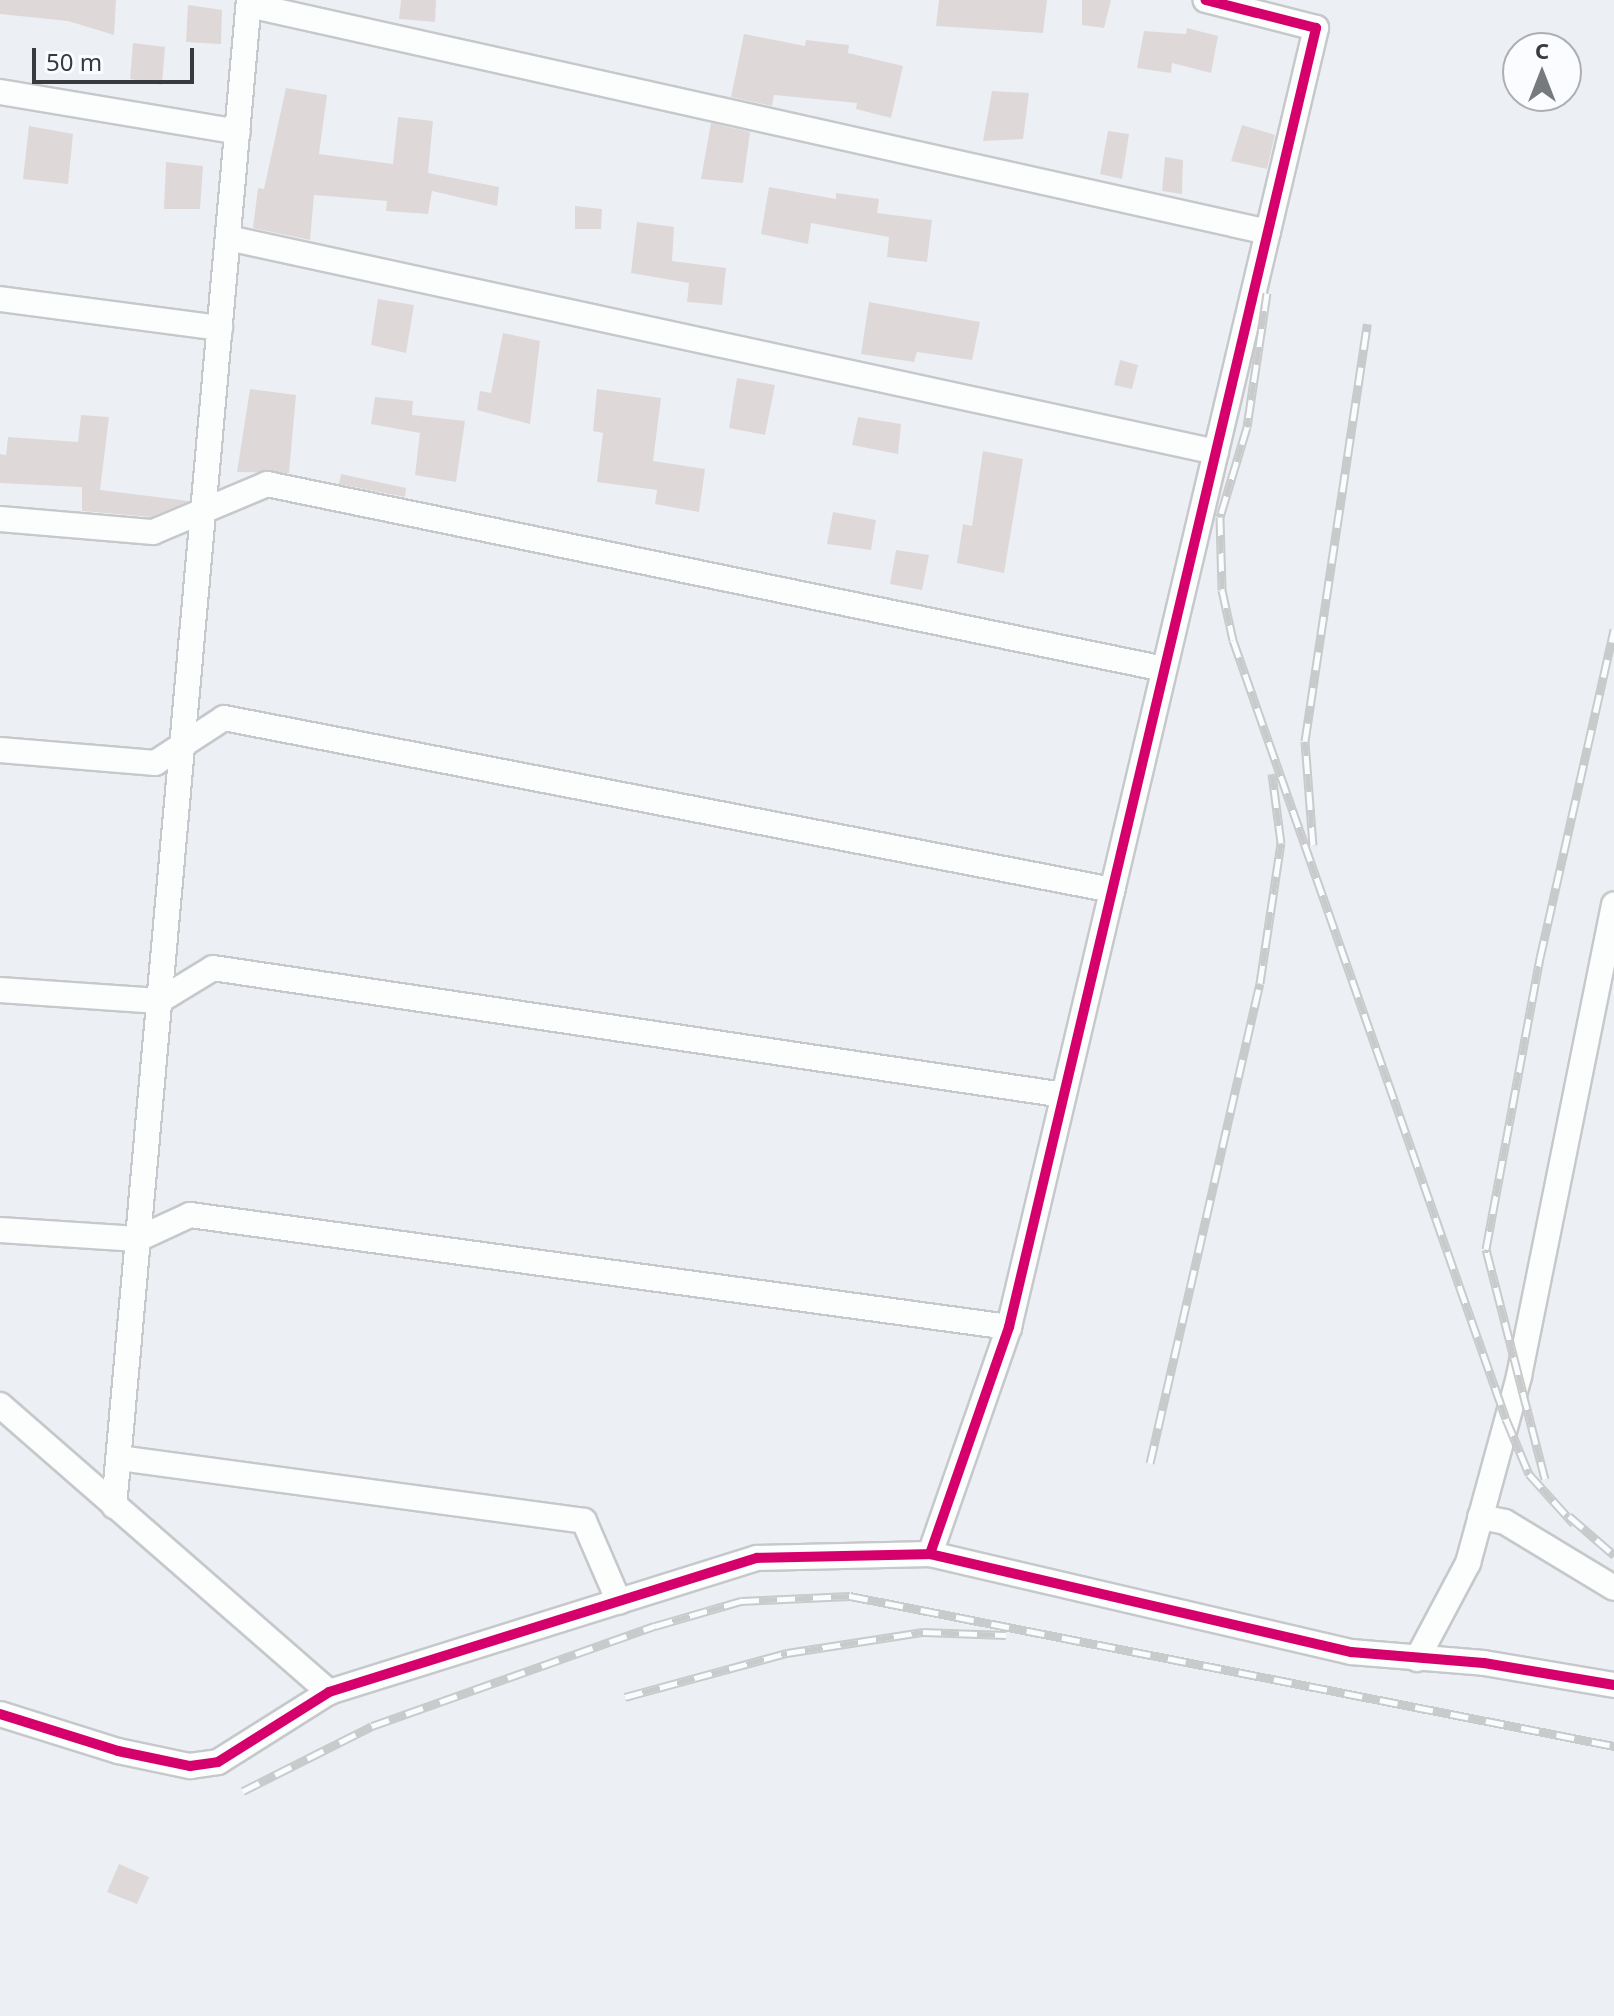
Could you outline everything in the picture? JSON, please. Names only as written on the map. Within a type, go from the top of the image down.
[{"type":"street","points":[[930,1554],[1009,1327],[1316,28],[1206,0]]},
{"type":"street","points":[[114,1506],[249,2],[1268,232]]},
{"type":"street","points":[[0,92],[238,132]]},
{"type":"street","points":[[228,238],[1216,452]]},
{"type":"street","points":[[0,299],[220,328]]},
{"type":"street","points":[[0,519],[153,532],[203,514],[267,484],[1164,669]]},
{"type":"street","points":[[0,750],[155,763],[224,718],[1112,890]]},
{"type":"street","points":[[1417,1659],[1468,1563],[1519,1376],[1614,904]]},
{"type":"street","points":[[0,990],[159,1001],[213,968],[1064,1095]]},
{"type":"street","points":[[0,1230],[138,1239],[190,1215],[1009,1327]]},
{"type":"street","points":[[0,1405],[329,1692]]},
{"type":"street","points":[[119,1458],[584,1521],[619,1602]]},
{"type":"street","points":[[1480,1517],[1505,1522],[1614,1588]]},
{"type":"street","points":[[0,1714],[190,1766],[218,1762],[329,1692],[757,1558],[930,1554],[1351,1652],[1614,1685]]},
{"type":"building","points":[[0,0],[116,0],[114,35],[68,21],[0,14]]},
{"type":"building","points":[[401,0],[436,0],[435,22],[399,19]]},
{"type":"building","points":[[939,0],[1047,0],[1043,33],[936,26]]},
{"type":"building","points":[[1082,0],[1111,0],[1104,28],[1082,25]]},
{"type":"building","points":[[188,5],[222,10],[221,44],[186,42]]},
{"type":"building","points":[[1187,28],[1218,36],[1211,73],[1172,63],[1171,73],[1137,68],[1144,31],[1186,34]]},
{"type":"building","points":[[744,34],[805,46],[806,40],[849,45],[848,53],[903,66],[891,118],[856,109],[857,103],[774,95],[772,106],[731,97]]},
{"type":"building","points":[[133,43],[165,47],[162,85],[130,79]]},
{"type":"building","points":[[286,88],[327,95],[319,154],[393,164],[398,117],[433,121],[428,173],[499,187],[497,206],[432,191],[428,214],[386,211],[387,201],[314,195],[310,240],[253,228],[258,188],[264,189]]},
{"type":"building","points":[[992,91],[1029,93],[1023,139],[983,141]]},
{"type":"building","points":[[711,123],[750,132],[743,183],[701,179]]},
{"type":"building","points":[[1242,125],[1275,135],[1267,169],[1231,161]]},
{"type":"building","points":[[29,126],[73,134],[68,184],[23,179]]},
{"type":"building","points":[[1108,131],[1129,134],[1122,179],[1100,174]]},
{"type":"building","points":[[1165,157],[1183,160],[1182,194],[1162,191]]},
{"type":"building","points":[[166,162],[203,166],[200,209],[164,209]]},
{"type":"building","points":[[769,187],[836,199],[836,193],[879,199],[877,213],[932,220],[927,262],[887,257],[889,237],[811,223],[808,244],[761,234]]},
{"type":"building","points":[[575,206],[602,209],[601,229],[575,229]]},
{"type":"building","points":[[637,222],[674,227],[672,261],[726,268],[722,305],[687,302],[689,283],[631,273]]},
{"type":"building","points":[[378,299],[414,305],[406,353],[371,345]]},
{"type":"building","points":[[869,302],[980,322],[972,360],[917,352],[914,362],[861,354]]},
{"type":"building","points":[[503,333],[540,341],[530,424],[477,410],[480,391],[491,393]]},
{"type":"building","points":[[1120,360],[1138,365],[1132,389],[1114,385]]},
{"type":"building","points":[[737,378],[775,385],[765,435],[729,428]]},
{"type":"building","points":[[250,389],[296,395],[289,473],[237,472]]},
{"type":"building","points":[[597,389],[661,398],[653,461],[705,469],[699,512],[655,504],[657,490],[597,482],[603,433],[593,431]]},
{"type":"building","points":[[375,397],[413,401],[412,415],[465,421],[456,482],[415,475],[420,433],[371,424]]},
{"type":"building","points":[[81,415],[109,417],[100,490],[189,501],[151,517],[82,511],[82,487],[0,483],[0,454],[6,455],[8,437],[78,442]]},
{"type":"building","points":[[858,417],[901,424],[898,454],[852,445]]},
{"type":"building","points":[[983,451],[1023,459],[1004,573],[957,563],[963,524],[972,526]]},
{"type":"building","points":[[341,474],[406,488],[405,497],[339,484]]},
{"type":"building","points":[[833,512],[876,520],[871,550],[827,544]]},
{"type":"building","points":[[896,550],[929,555],[922,590],[890,584]]},
{"type":"building","points":[[119,1864],[149,1877],[137,1904],[107,1892]]},
{"type":"railway","points":[[1267,293],[1247,427],[1220,517],[1222,590],[1233,640],[1506,1419],[1529,1474],[1574,1524]]},
{"type":"railway","points":[[1313,845],[1305,741],[1367,324]]},
{"type":"railway","points":[[1545,1479],[1486,1249],[1540,958],[1614,629]]},
{"type":"railway","points":[[1150,1463],[1260,983],[1281,843],[1272,774]]},
{"type":"railway","points":[[1569,1516],[1614,1555]]},
{"type":"railway","points":[[243,1791],[372,1726],[655,1626],[741,1601],[850,1596],[1614,1746]]},
{"type":"railway","points":[[625,1697],[787,1653],[923,1632],[1006,1635]]},
{"type":"cycle path","points":[[930,1554],[1009,1327],[1316,28],[1206,0]]},
{"type":"cycle path","points":[[0,1714],[118,1751],[190,1766],[218,1762],[329,1692],[757,1558],[930,1554],[1351,1652],[1484,1663],[1614,1685]]}]
